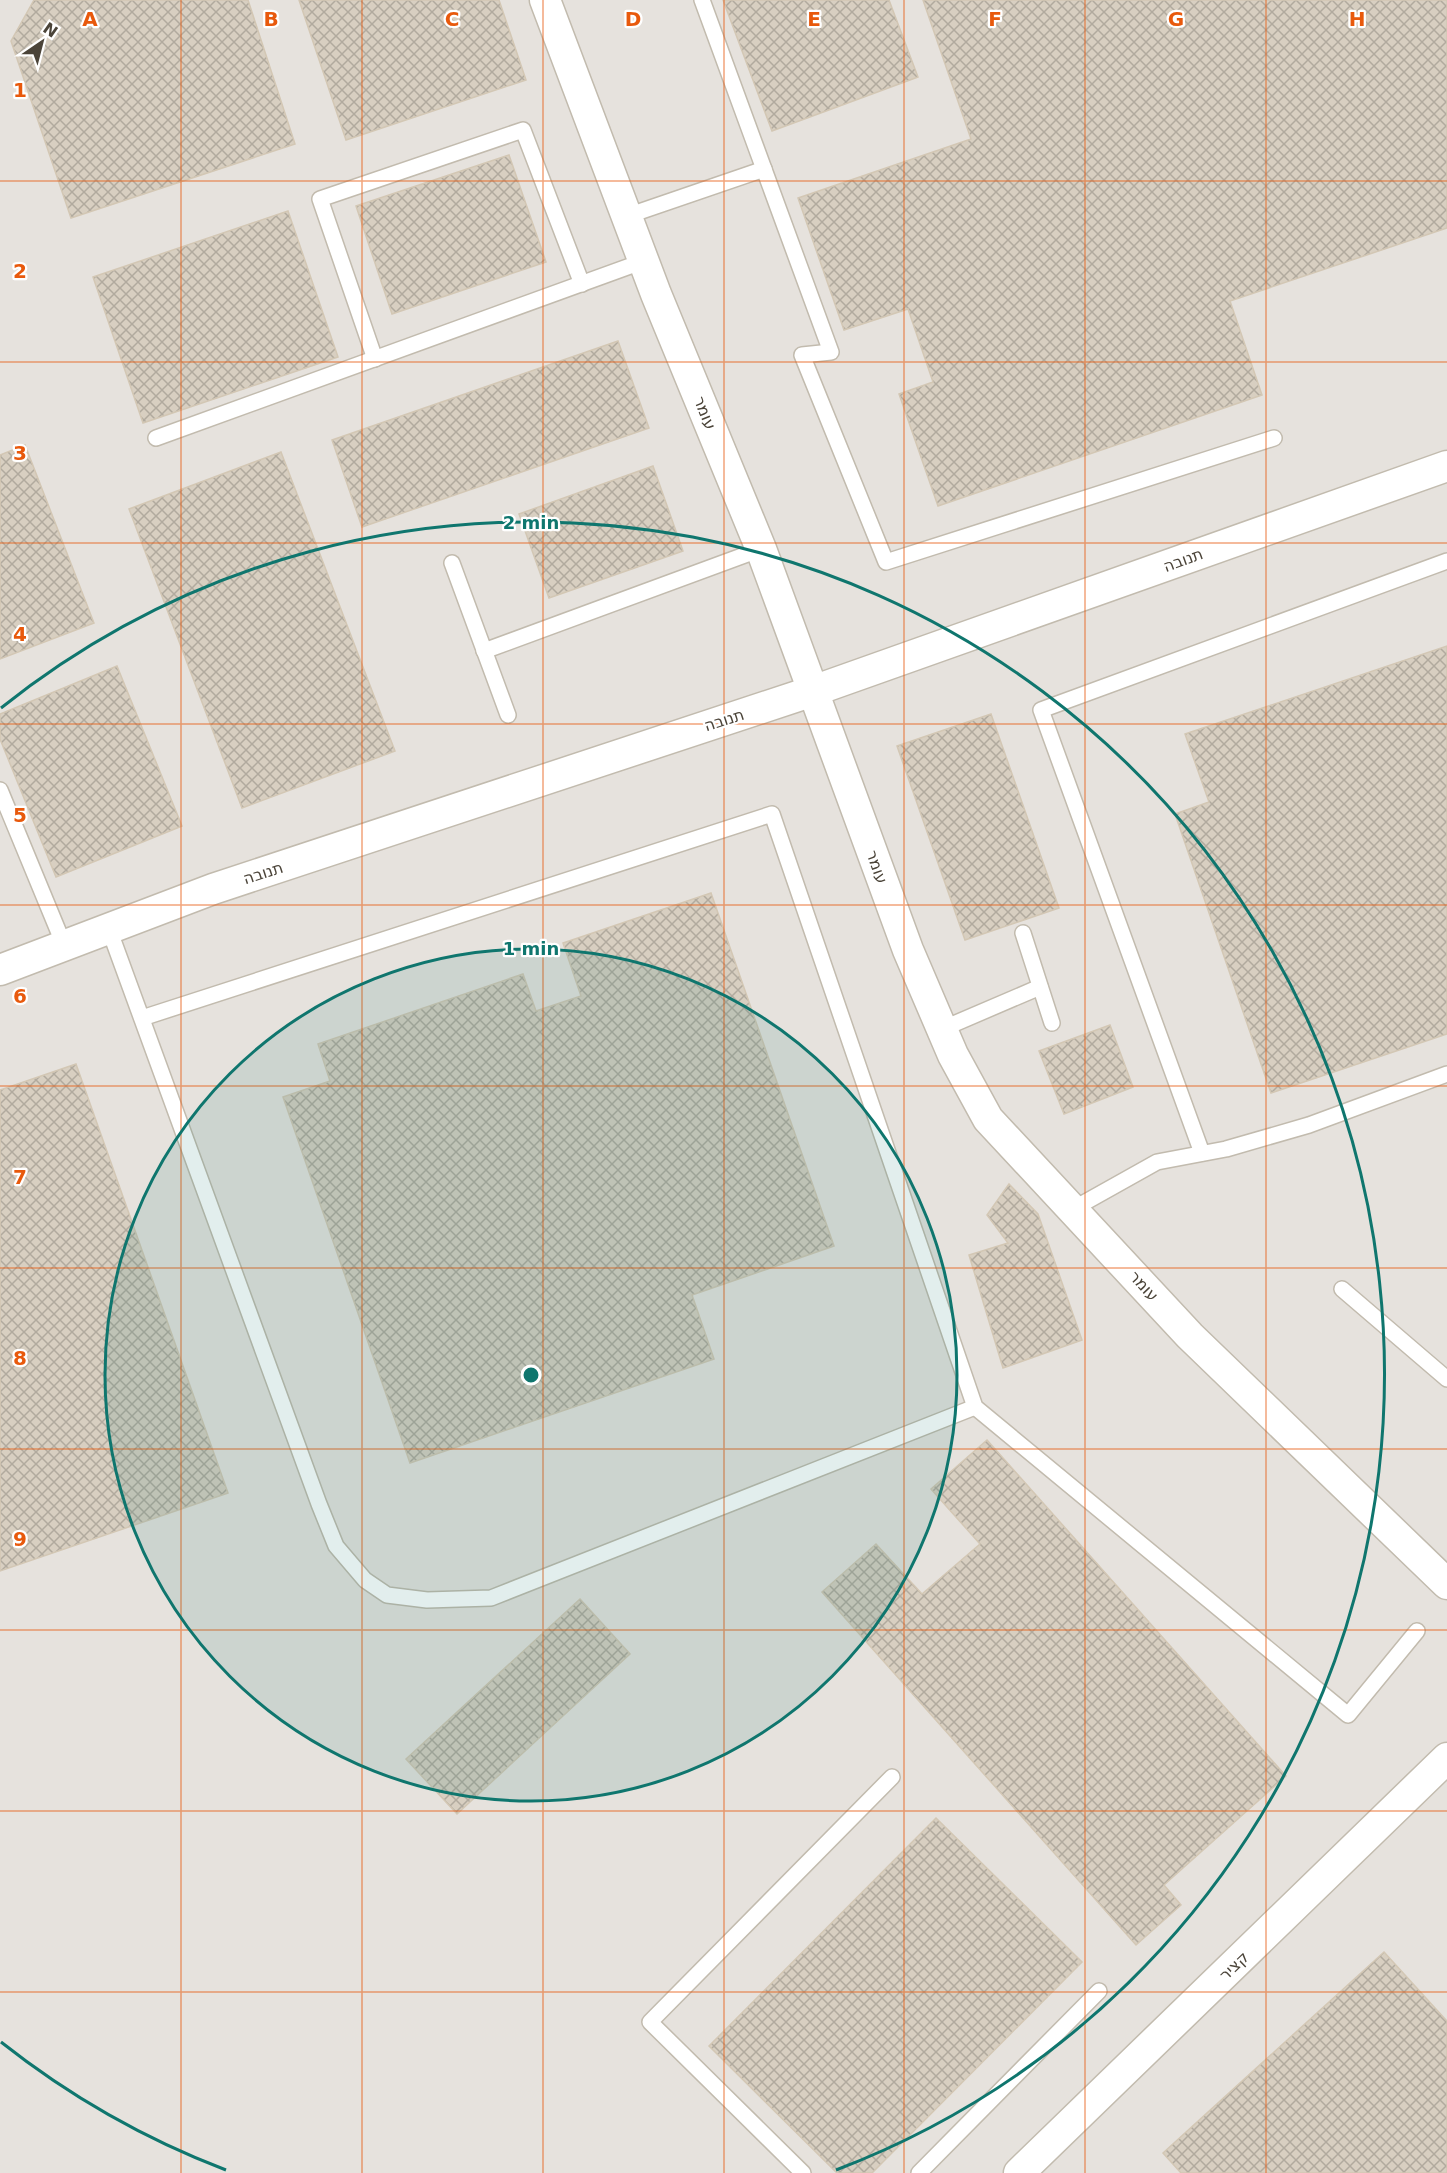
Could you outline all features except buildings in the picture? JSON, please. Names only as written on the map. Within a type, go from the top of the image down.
[{"type":"street","name":"עומר","points":[[545,0],[644,261],[761,549],[908,950],[953,1055],[988,1119],[1190,1336],[1447,1584]]},
{"type":"street","name":"תנובה","points":[[0,970],[213,889],[813,691],[1447,466]]},
{"type":"street","name":"קציר","points":[[1020,2173],[1447,1758]]},
{"type":"lane","points":[[702,0],[831,352],[802,355],[886,562],[1274,438]]},
{"type":"lane","points":[[375,359],[320,199],[523,130],[582,284]]},
{"type":"lane","points":[[627,216],[764,169]]},
{"type":"lane","points":[[156,438],[644,261]]},
{"type":"lane","points":[[484,651],[761,549]]},
{"type":"lane","points":[[1202,1153],[1041,710],[1447,561]]},
{"type":"lane","points":[[452,563],[508,715]]},
{"type":"lane","points":[[0,790],[64,945]]},
{"type":"lane","points":[[142,1018],[772,814],[975,1407],[1348,1715],[1417,1631]]},
{"type":"lane","points":[[109,929],[336,1545],[365,1580],[387,1595],[427,1600],[491,1598],[975,1407]]},
{"type":"lane","points":[[1023,933],[1052,1023]]},
{"type":"lane","points":[[942,1029],[1041,987]]},
{"type":"lane","points":[[1073,1209],[1157,1162],[1226,1149],[1309,1125],[1447,1074]]},
{"type":"lane","points":[[1342,1289],[1447,1379]]},
{"type":"lane","points":[[803,2173],[650,2022],[892,1777]]},
{"type":"lane","points":[[919,2173],[1099,1991]]},
{"type":"shaded area","points":[[0,0],[1447,0],[1447,2173],[0,2173]]}]
